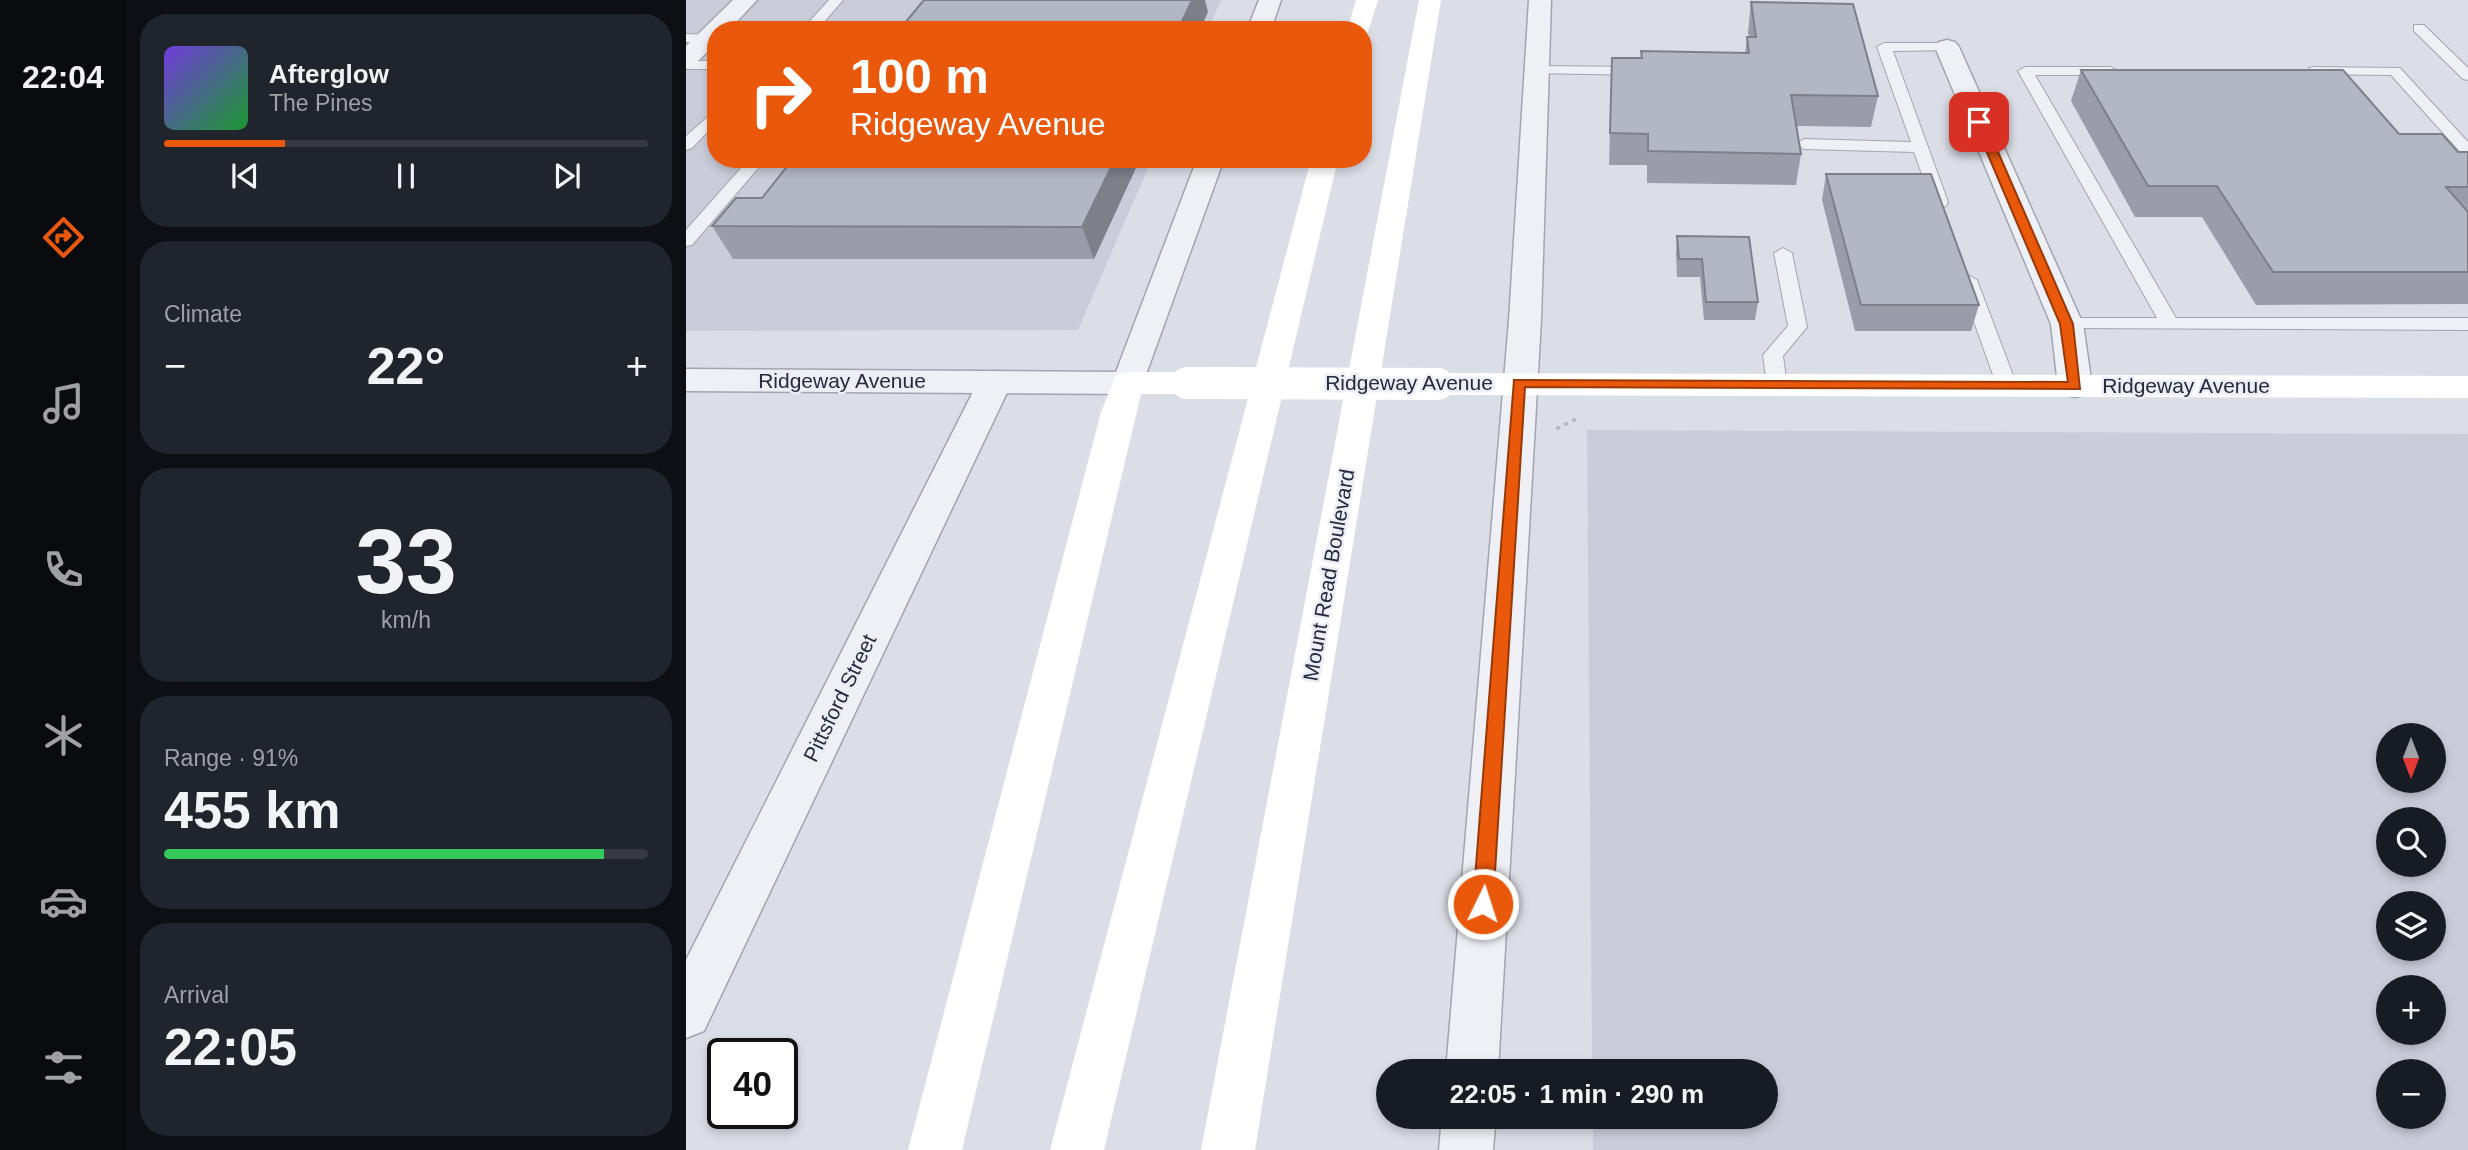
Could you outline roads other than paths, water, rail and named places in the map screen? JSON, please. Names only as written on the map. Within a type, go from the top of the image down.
[{"type":"main road","points":[[1361,21],[1367,0]]},
{"type":"main road","name":"Mount Read Boulevard","points":[[1228,1150],[1430,0]]},
{"type":"main road","points":[[1077,1150],[1323,168]]},
{"type":"main road","points":[[935,1150],[1109,445],[1128,383]]},
{"type":"main road","name":"Ridgeway Avenue","points":[[1128,383],[2468,387]]},
{"type":"street","points":[[718,21],[746,0]]},
{"type":"street","points":[[1262,21],[1270,0]]},
{"type":"street","points":[[1473,1059],[1519,383],[1540,0]]},
{"type":"street","points":[[686,59],[696,38]]},
{"type":"street","points":[[1947,47],[2067,324],[2075,386]]},
{"type":"street","points":[[1128,383],[1208,168]]},
{"type":"street","name":"Ridgeway Avenue","points":[[686,380],[1128,383]]},
{"type":"street","name":"Pittsford Street","points":[[686,1013],[995,382]]},
{"type":"street","points":[[1466,1150],[1468,1129]]},
{"type":"lane","points":[[817,21],[836,0]]},
{"type":"lane","points":[[2419,28],[2468,76]]},
{"type":"lane","points":[[1947,47],[1884,47],[1948,222]]},
{"type":"lane","points":[[686,65],[707,65]]},
{"type":"lane","points":[[1536,70],[1654,71]]},
{"type":"lane","points":[[2123,71],[2025,71],[2170,324]]},
{"type":"lane","points":[[2291,71],[2395,71],[2468,151]]},
{"type":"lane","points":[[2332,71],[2348,90]]},
{"type":"lane","points":[[686,145],[707,123]]},
{"type":"lane","points":[[1804,144],[1920,147]]},
{"type":"lane","points":[[686,241],[750,168]]},
{"type":"lane","points":[[1777,384],[1773,355],[1798,327],[1783,253]]},
{"type":"lane","points":[[1961,260],[2007,386]]},
{"type":"lane","points":[[2067,324],[2468,324]]}]
